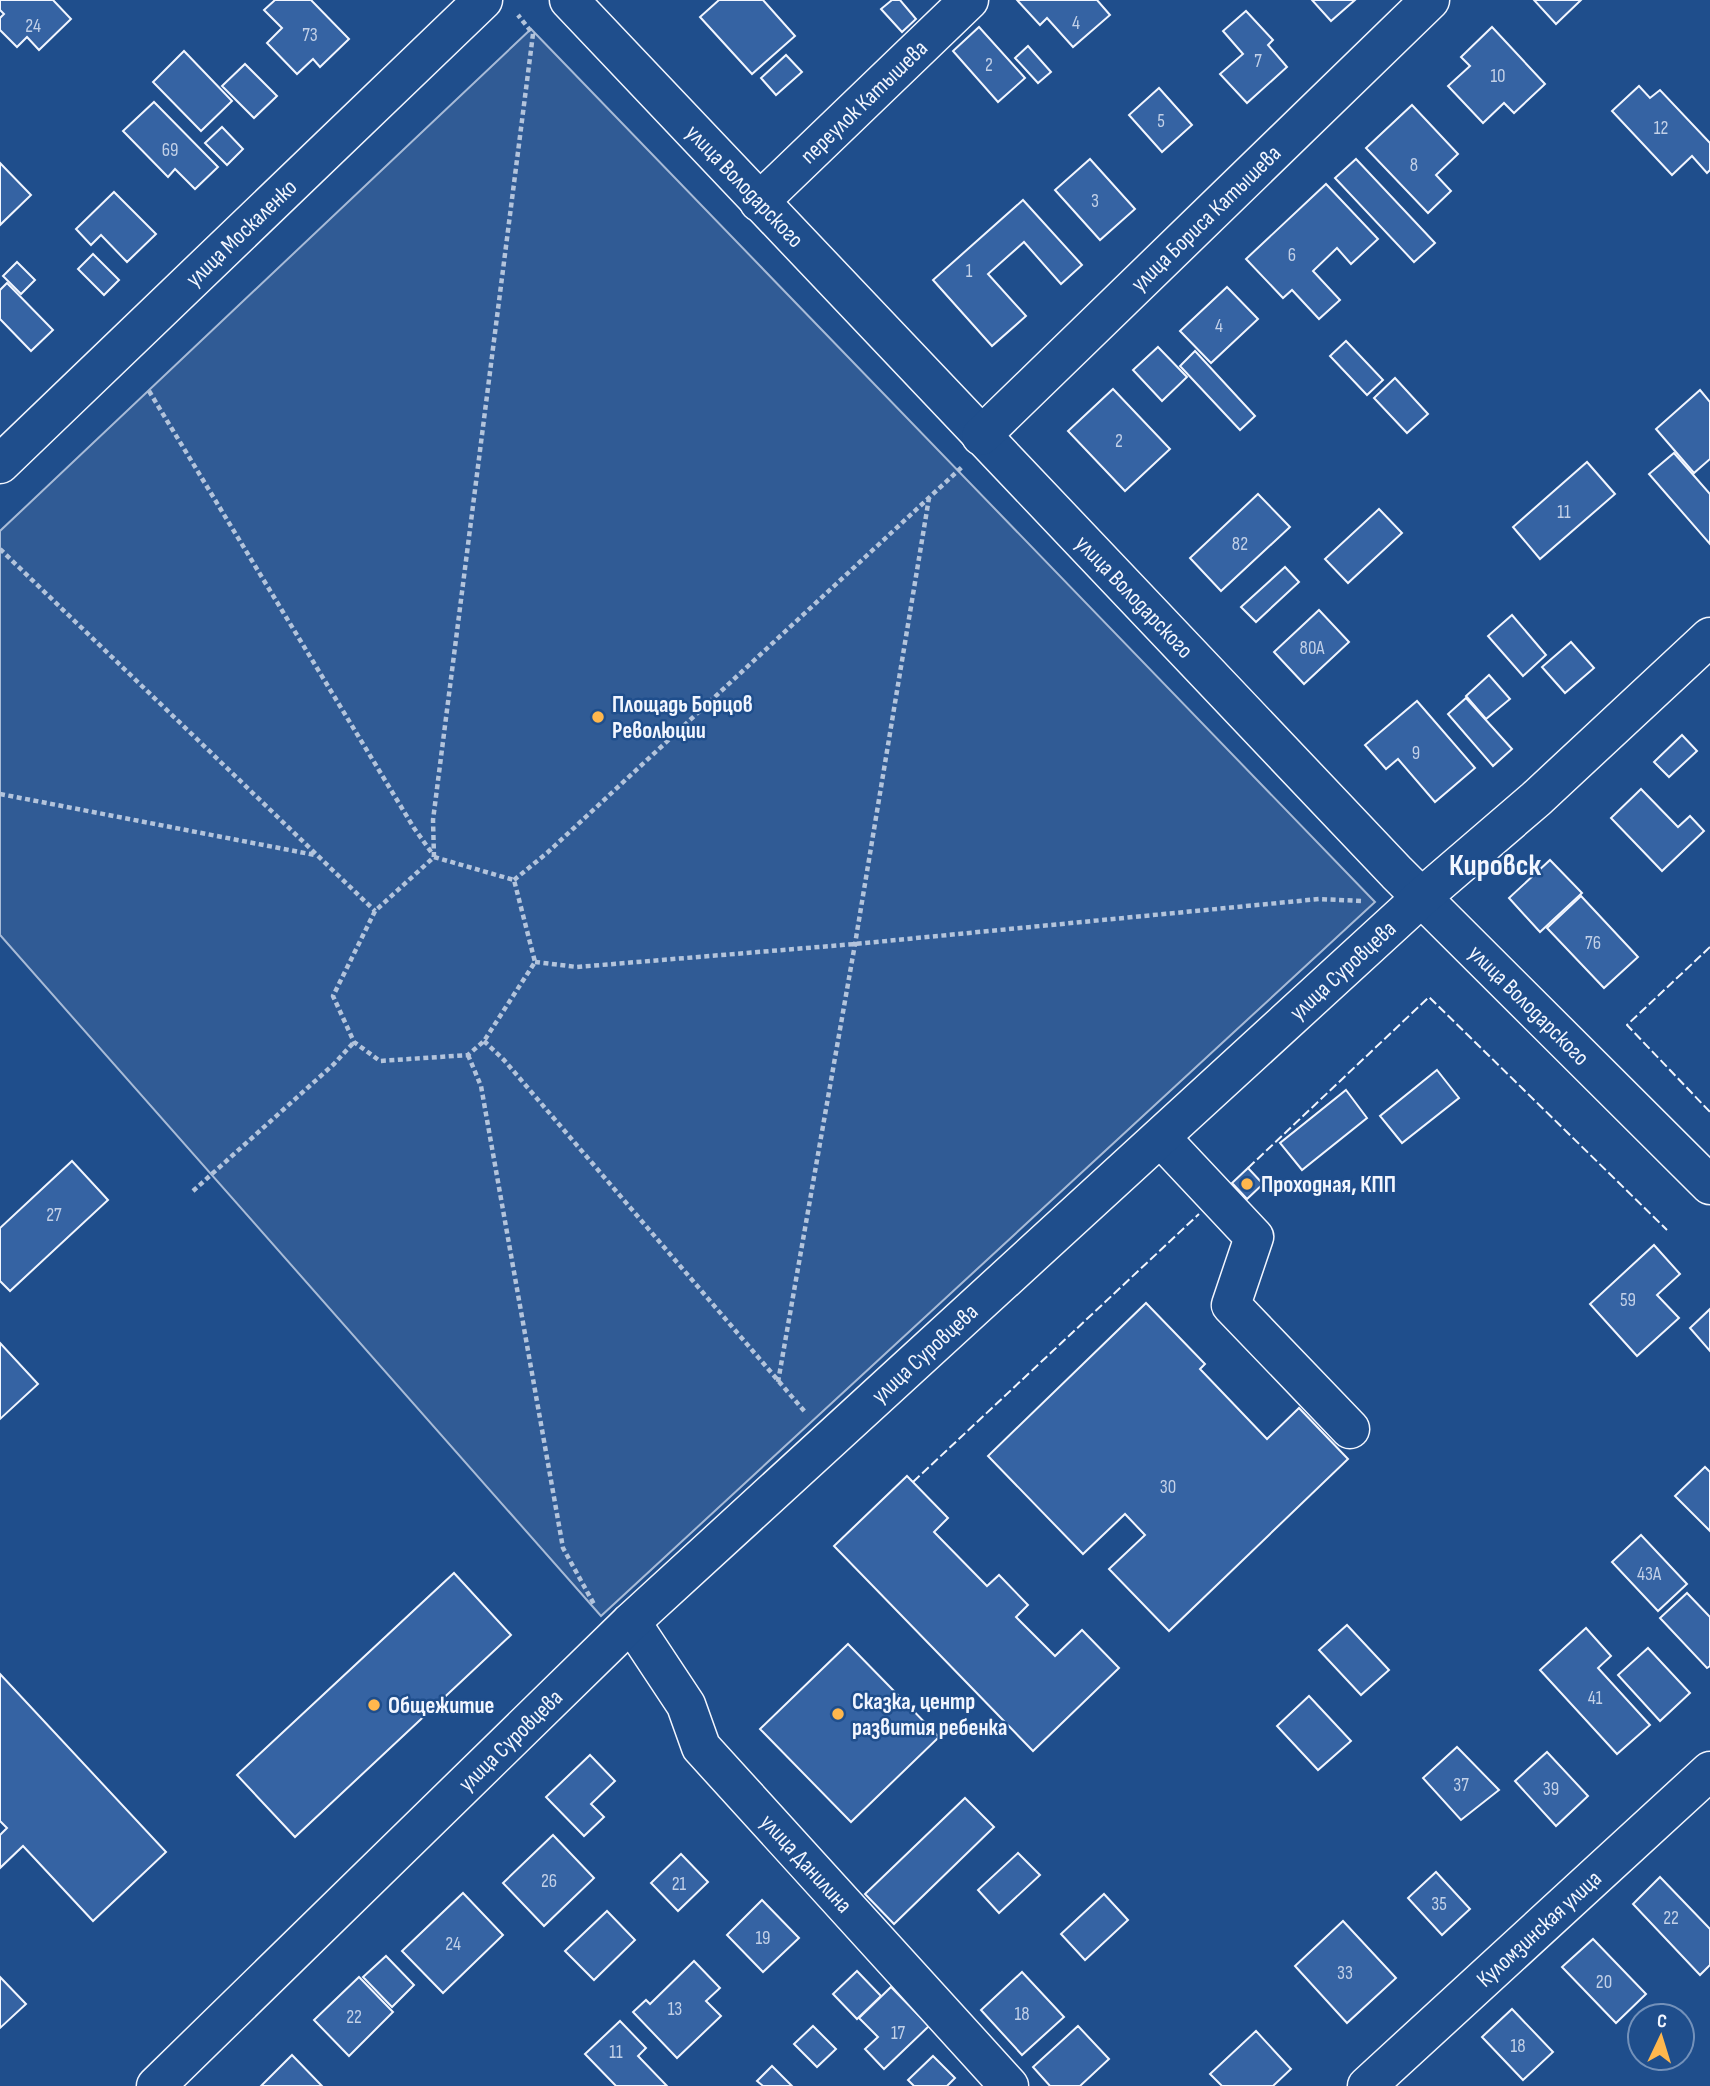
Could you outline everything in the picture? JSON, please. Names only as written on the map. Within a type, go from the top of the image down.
[{"type":"street","name":"улица Москаленко","points":[[0,464],[483,0]]},
{"type":"street","name":"улица Володарского","points":[[569,0],[1410,885],[1710,1185]]},
{"type":"street","name":"переулок Катышева","points":[[759,202],[969,0]]},
{"type":"street","name":"улица Бориса Катышева","points":[[984,439],[1430,0]]},
{"type":"street","name":"улица Суровцева","points":[[156,2086],[616,1619],[1161,1138],[1410,885],[1536,799],[1710,637]]},
{"type":"street","points":[[1161,1138],[1254,1237],[1231,1305],[1350,1429]]},
{"type":"street","name":"улица Данилина","points":[[616,1619],[686,1705],[701,1747],[1009,2086]]},
{"type":"street","name":"Куломзинская улица","points":[[1367,2086],[1710,1771]]},
{"type":"path","points":[[514,880],[535,962],[484,1041],[468,1055],[380,1061],[354,1042],[333,996],[375,911],[434,857],[433,820],[533,34]]},
{"type":"path","points":[[149,391],[434,857],[514,880]]},
{"type":"path","points":[[514,880],[547,853],[929,498],[984,439]]},
{"type":"path","points":[[778,1382],[855,944],[929,498]]},
{"type":"path","points":[[0,549],[375,911]]},
{"type":"path","points":[[0,794],[316,855]]},
{"type":"path","points":[[535,962],[577,967],[855,944],[1319,899],[1375,902],[1410,885]]},
{"type":"path","points":[[484,1041],[504,1060],[813,1420]]},
{"type":"path","points":[[193,1191],[334,1064],[354,1042]]},
{"type":"path","points":[[468,1055],[481,1086],[563,1548],[616,1619]]},
{"type":"shaded area","name":"Площадь Борцов Революции","points":[[531,29],[1375,902],[601,1616],[0,935],[0,531]]},
{"type":"building","points":[[0,0],[53,0],[71,19],[39,50],[27,37],[17,47],[0,30],[0,18],[4,14],[0,10]]},
{"type":"building","points":[[275,0],[311,0],[349,39],[320,67],[313,59],[297,74],[267,43],[282,28],[264,10]]},
{"type":"building","points":[[719,0],[763,0],[795,36],[752,74],[700,17]]},
{"type":"building","points":[[892,0],[900,0],[916,19],[902,32],[881,9]]},
{"type":"building","points":[[1017,0],[1097,0],[1110,15],[1073,47],[1047,18],[1040,25]]},
{"type":"building","points":[[1312,0],[1355,0],[1331,21]]},
{"type":"building","points":[[1534,0],[1581,0],[1556,24]]},
{"type":"building","points":[[1246,11],[1273,40],[1268,45],[1287,67],[1247,103],[1220,74],[1243,54],[1223,31]]},
{"type":"building","points":[[979,27],[1025,78],[998,102],[953,51]]},
{"type":"building","points":[[1492,27],[1545,84],[1514,113],[1504,103],[1483,123],[1448,86],[1470,66],[1461,57]]},
{"type":"building","points":[[1028,46],[1051,72],[1038,83],[1015,58]]},
{"type":"building","points":[[184,51],[232,101],[201,131],[153,82]]},
{"type":"building","points":[[786,55],[802,72],[776,95],[761,78]]},
{"type":"building","points":[[245,64],[277,96],[254,118],[222,86]]},
{"type":"building","points":[[1639,86],[1650,98],[1660,90],[1710,143],[1710,170],[1707,173],[1692,156],[1672,175],[1612,111]]},
{"type":"building","points":[[1159,88],[1192,125],[1162,152],[1129,115]]},
{"type":"building","points":[[154,102],[218,167],[195,189],[175,169],[168,177],[123,131]]},
{"type":"building","points":[[1412,105],[1458,154],[1436,175],[1451,191],[1428,213],[1366,148]]},
{"type":"building","points":[[222,127],[243,149],[227,165],[205,143]]},
{"type":"building","points":[[1090,159],[1135,209],[1100,240],[1055,190]]},
{"type":"building","points":[[1356,159],[1435,243],[1414,262],[1335,178]]},
{"type":"building","points":[[0,163],[31,195],[0,225]]},
{"type":"building","points":[[1326,184],[1378,239],[1351,264],[1337,248],[1313,271],[1340,300],[1319,319],[1292,290],[1283,298],[1246,259]]},
{"type":"building","points":[[114,192],[156,234],[127,262],[101,235],[91,245],[76,229]]},
{"type":"building","points":[[1023,200],[1082,265],[1061,284],[1024,242],[988,274],[1026,316],[992,346],[933,280]]},
{"type":"building","points":[[93,254],[119,280],[104,295],[78,269]]},
{"type":"building","points":[[17,262],[35,280],[21,294],[3,276]]},
{"type":"building","points":[[7,283],[53,330],[31,351],[0,319],[0,290]]},
{"type":"building","points":[[1227,287],[1258,319],[1211,363],[1180,331]]},
{"type":"building","points":[[1346,341],[1383,380],[1367,395],[1330,356]]},
{"type":"building","points":[[1158,347],[1187,377],[1162,401],[1133,370]]},
{"type":"building","points":[[1195,351],[1255,416],[1240,430],[1180,366]]},
{"type":"building","points":[[1395,378],[1428,414],[1407,433],[1374,398]]},
{"type":"building","points":[[1113,389],[1170,449],[1125,491],[1068,431]]},
{"type":"building","points":[[1700,390],[1710,402],[1710,459],[1694,473],[1656,429]]},
{"type":"building","points":[[1674,453],[1710,494],[1710,544],[1649,474]]},
{"type":"building","points":[[1587,462],[1615,494],[1540,559],[1513,527]]},
{"type":"building","points":[[1258,494],[1290,527],[1221,591],[1190,558]]},
{"type":"building","points":[[1379,509],[1402,533],[1348,583],[1325,559]]},
{"type":"building","points":[[1285,567],[1299,582],[1256,622],[1241,607]]},
{"type":"building","points":[[1319,610],[1349,642],[1304,684],[1274,652]]},
{"type":"building","points":[[1512,615],[1546,655],[1523,676],[1488,636]]},
{"type":"building","points":[[1571,642],[1594,668],[1565,693],[1542,667]]},
{"type":"building","points":[[1489,675],[1510,699],[1486,719],[1466,696]]},
{"type":"building","points":[[1466,698],[1512,749],[1493,766],[1448,714]]},
{"type":"building","points":[[1417,701],[1475,768],[1435,802],[1398,759],[1386,769],[1365,745]]},
{"type":"building","points":[[1682,735],[1697,751],[1669,777],[1654,762]]},
{"type":"building","points":[[1641,789],[1678,827],[1690,816],[1704,831],[1662,871],[1611,818]]},
{"type":"building","points":[[1550,860],[1582,893],[1540,932],[1509,898]]},
{"type":"building","points":[[1581,896],[1638,957],[1604,988],[1547,928]]},
{"type":"building","points":[[1437,1070],[1459,1098],[1402,1143],[1380,1116]]},
{"type":"building","points":[[1346,1090],[1367,1118],[1302,1170],[1280,1143]]},
{"type":"building","points":[[72,1161],[108,1200],[10,1291],[0,1281],[0,1228]]},
{"type":"building","name":"Проходная, КПП","points":[[1248,1168],[1263,1184],[1247,1199],[1232,1183]]},
{"type":"building","points":[[1654,1245],[1680,1274],[1657,1295],[1679,1318],[1637,1356],[1590,1304]]},
{"type":"building","points":[[1146,1303],[1205,1364],[1200,1369],[1267,1439],[1299,1408],[1348,1459],[1169,1631],[1109,1569],[1145,1535],[1125,1514],[1083,1554],[988,1456]]},
{"type":"building","points":[[1710,1309],[1710,1351],[1690,1328]]},
{"type":"building","points":[[0,1343],[38,1384],[0,1419]]},
{"type":"building","points":[[1705,1467],[1710,1472],[1710,1531],[1675,1496]]},
{"type":"building","points":[[907,1476],[948,1518],[934,1532],[987,1586],[999,1575],[1028,1605],[1016,1617],[1055,1656],[1082,1630],[1119,1668],[1033,1751],[834,1546]]},
{"type":"building","points":[[1641,1535],[1687,1584],[1658,1611],[1612,1562]]},
{"type":"building","name":"Общежитие","points":[[454,1573],[511,1635],[295,1837],[237,1775]]},
{"type":"building","points":[[1687,1593],[1710,1617],[1710,1666],[1707,1668],[1660,1618]]},
{"type":"building","points":[[1347,1625],[1389,1670],[1361,1695],[1319,1650]]},
{"type":"building","points":[[1586,1628],[1611,1656],[1598,1668],[1650,1725],[1617,1754],[1540,1670]]},
{"type":"building","points":[[848,1644],[939,1737],[851,1822],[760,1729]]},
{"type":"building","points":[[1648,1648],[1690,1693],[1660,1721],[1618,1675]]},
{"type":"building","points":[[0,1674],[166,1852],[93,1921],[23,1846],[0,1868],[0,1835],[7,1828],[0,1821]]},
{"type":"building","points":[[1309,1696],[1351,1741],[1318,1770],[1277,1726]]},
{"type":"building","points":[[1457,1747],[1499,1790],[1461,1820],[1423,1778]]},
{"type":"building","points":[[1547,1752],[1588,1796],[1556,1826],[1515,1781]]},
{"type":"building","points":[[590,1755],[615,1781],[591,1804],[604,1817],[584,1836],[546,1797]]},
{"type":"building","points":[[965,1798],[994,1827],[894,1924],[865,1894]]},
{"type":"building","points":[[553,1835],[594,1878],[544,1926],[503,1883]]},
{"type":"building","points":[[1018,1853],[1040,1875],[999,1913],[978,1890]]},
{"type":"building","points":[[681,1854],[708,1882],[678,1911],[651,1883]]},
{"type":"building","points":[[1436,1872],[1470,1909],[1442,1935],[1408,1898]]},
{"type":"building","points":[[1660,1877],[1710,1929],[1710,1965],[1700,1975],[1633,1904]]},
{"type":"building","points":[[463,1893],[503,1935],[443,1993],[402,1951]]},
{"type":"building","points":[[1104,1894],[1128,1920],[1085,1960],[1061,1934]]},
{"type":"building","points":[[762,1900],[799,1938],[763,1972],[727,1935]]},
{"type":"building","points":[[607,1911],[635,1940],[594,1980],[565,1951]]},
{"type":"building","points":[[1343,1921],[1396,1978],[1347,2023],[1295,1966]]},
{"type":"building","points":[[1593,1939],[1646,1994],[1638,2002],[1626,2002],[1626,2013],[1616,2023],[1562,1967]]},
{"type":"building","points":[[386,1956],[414,1985],[392,2007],[363,1977]]},
{"type":"building","points":[[694,1961],[720,1988],[706,2001],[721,2016],[677,2058],[633,2012],[646,2000],[650,2004]]},
{"type":"building","points":[[857,1971],[881,1996],[857,2019],[833,1994]]},
{"type":"building","points":[[1022,1972],[1064,2017],[1022,2055],[981,2010]]},
{"type":"building","points":[[0,1977],[26,2004],[0,2028]]},
{"type":"building","points":[[359,1977],[393,2012],[349,2056],[314,2020]]},
{"type":"building","points":[[891,1987],[929,2026],[884,2069],[865,2049],[878,2037],[859,2018]]},
{"type":"building","points":[[1512,2009],[1553,2052],[1523,2080],[1482,2037]]},
{"type":"building","points":[[620,2021],[646,2048],[638,2056],[667,2086],[616,2086],[585,2054]]},
{"type":"building","points":[[813,2026],[836,2049],[817,2067],[794,2044]]},
{"type":"building","points":[[1078,2026],[1109,2059],[1080,2086],[1050,2086],[1033,2067]]},
{"type":"building","points":[[1256,2031],[1291,2069],[1273,2086],[1222,2086],[1210,2074]]},
{"type":"building","points":[[292,2055],[322,2086],[261,2086]]},
{"type":"building","points":[[933,2056],[955,2078],[947,2086],[914,2086],[908,2080]]},
{"type":"building","points":[[772,2066],[792,2086],[763,2086],[757,2081]]},
{"type":"fence","points":[[1710,947],[1627,1025],[1710,1112]]},
{"type":"fence","points":[[1248,1168],[1429,997],[1667,1230]]},
{"type":"fence","points":[[913,1482],[1199,1214]]},
{"type":"place","name":"Площадь Борцов Революции","points":[[598,717]]},
{"type":"place","name":"Проходная, КПП","points":[[1247,1184]]},
{"type":"place","name":"Общежитие","points":[[374,1705]]},
{"type":"place","name":"Сказка, центр развития ребенка","points":[[838,1714]]},
{"type":"district","name":"Кировск","points":[[1495,865]]}]
